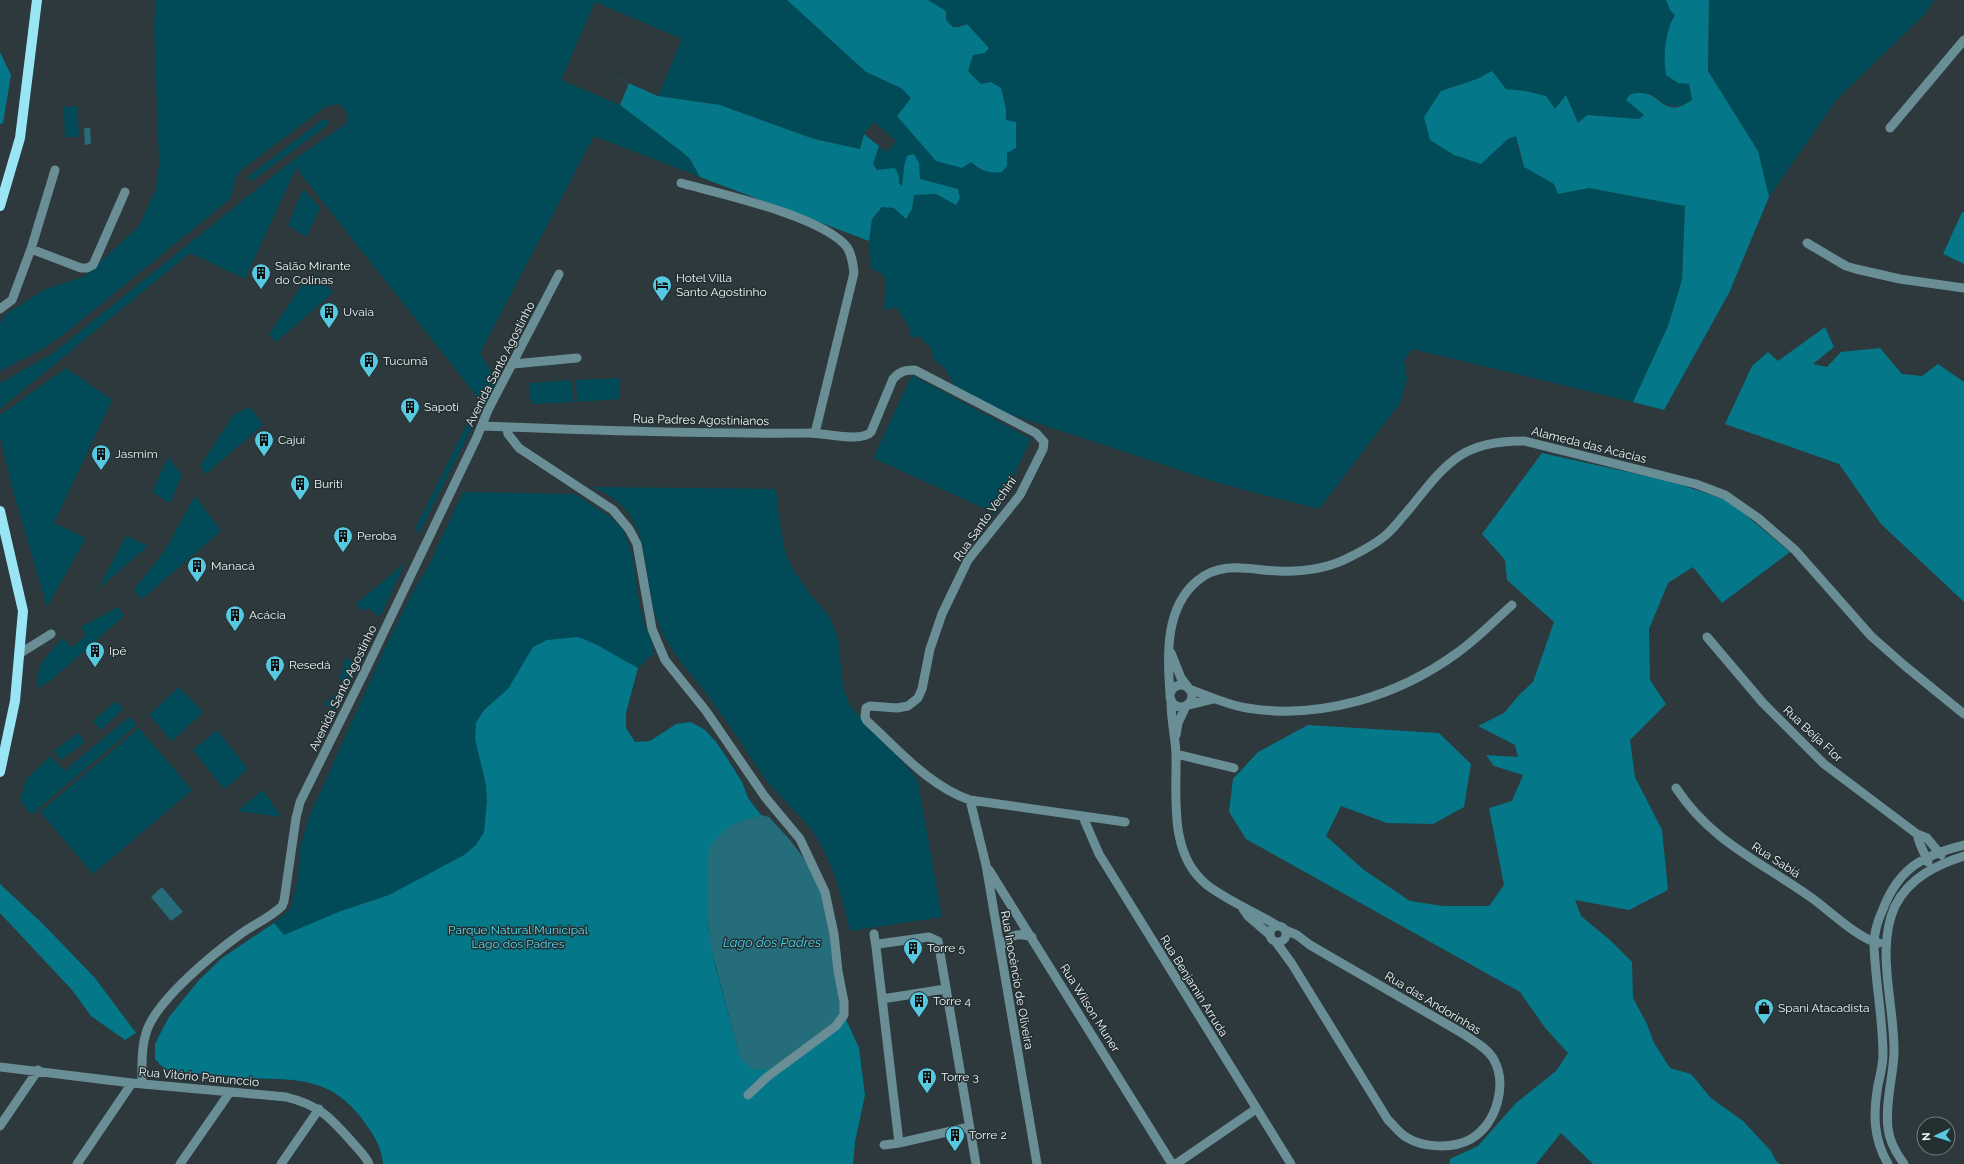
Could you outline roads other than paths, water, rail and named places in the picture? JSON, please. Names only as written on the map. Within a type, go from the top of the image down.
[{"type":"main road","points":[[0,206],[20,138],[37,0]]},
{"type":"main road","points":[[0,512],[23,611],[15,701],[0,772]]},
{"type":"street","points":[[1890,128],[1964,40]]},
{"type":"street","points":[[0,309],[12,300],[31,249],[55,170]]},
{"type":"street","points":[[681,183],[784,212],[838,238],[848,248],[853,262],[854,273],[815,432]]},
{"type":"street","points":[[31,249],[82,268],[87,268],[93,265],[125,192]]},
{"type":"street","points":[[1807,243],[1846,266],[1856,269],[1900,280],[1964,288]]},
{"type":"street","name":"Avenida Santo Agostinho","points":[[142,1084],[144,1044],[147,1030],[153,1017],[165,1000],[179,986],[236,938],[282,906],[296,818],[300,802],[366,669],[482,426],[488,410],[560,274]]},
{"type":"street","points":[[0,300],[12,300]]},
{"type":"street","points":[[513,364],[577,358]]},
{"type":"street","name":"Rua Santo Vechini","points":[[888,389],[893,379],[899,372],[915,370],[1036,432],[1044,442],[1043,449],[1020,495],[968,560],[942,614],[930,649],[922,689],[918,698],[908,706],[897,708],[870,706],[864,712],[867,721],[931,779],[953,794],[970,800],[1125,822]]},
{"type":"street","name":"Rua Padres Agostinianos","points":[[482,426],[720,434],[815,432],[858,437],[869,435],[888,389]]},
{"type":"street","points":[[507,427],[508,434],[519,448],[613,510],[629,529],[637,544],[652,629],[665,660],[706,711],[765,797],[800,839],[825,892],[834,934],[838,971],[844,1002],[844,1015],[836,1026],[767,1077],[748,1095]]},
{"type":"street","name":"Alameda das Acácias","points":[[1171,697],[1168,666],[1172,623],[1178,605],[1186,592],[1198,580],[1210,572],[1227,568],[1246,567],[1278,571],[1304,571],[1324,568],[1344,560],[1370,547],[1387,534],[1446,465],[1464,452],[1504,441],[1524,441],[1696,484],[1725,495],[1758,518],[1795,550],[1871,636],[1964,714]]},
{"type":"street","points":[[1213,699],[1179,707],[1171,697],[1178,686],[1189,688],[1213,699],[1247,708],[1303,711],[1344,704],[1382,693],[1428,672],[1458,653],[1512,605]]},
{"type":"street","points":[[19,654],[51,634]]},
{"type":"street","name":"Rua Beíja Flor","points":[[1707,637],[1763,702],[1824,764],[1917,834],[1927,838],[1939,851],[1945,862]]},
{"type":"street","points":[[1170,650],[1181,678],[1189,688],[1192,697],[1187,705]]},
{"type":"street","name":"Rua das Andorinhas","points":[[1171,697],[1172,728],[1176,754],[1178,829],[1182,848],[1188,861],[1207,884],[1240,905],[1281,935],[1297,936],[1479,1044],[1492,1057],[1500,1073],[1501,1089],[1495,1108],[1486,1124],[1471,1138],[1456,1144],[1440,1146],[1421,1144],[1405,1137],[1388,1120],[1292,964],[1281,935],[1273,928],[1270,935],[1248,916],[1240,905]]},
{"type":"street","name":"Rua das Andorinhas","points":[[1175,742],[1178,723],[1187,705]]},
{"type":"street","points":[[1176,754],[1234,768]]},
{"type":"street","name":"Rua Sabiá","points":[[1676,788],[1689,807],[1712,830],[1754,861],[1809,895],[1865,938],[1874,942]]},
{"type":"street","name":"Rua Inocêncio de Oliveira","points":[[970,800],[986,865],[1037,1164]]},
{"type":"street","name":"Rua Benjamin Arruda","points":[[1084,817],[1099,854],[1291,1164]]},
{"type":"street","points":[[1917,834],[1926,858],[1932,868]]},
{"type":"street","points":[[1888,1164],[1882,1154],[1874,1124],[1875,1102],[1883,1050],[1874,942],[1878,920],[1894,887],[1907,871],[1939,851],[1964,845]]},
{"type":"street","points":[[1904,1164],[1891,1142],[1888,1130],[1887,1112],[1894,1054],[1886,944],[1890,921],[1896,905],[1917,878],[1932,868],[1964,856]]},
{"type":"street","name":"Rua Wilson Muner","points":[[986,865],[1172,1164]]},
{"type":"street","points":[[874,934],[898,1142]]},
{"type":"street","points":[[1000,948],[1005,941],[1014,936],[1022,934],[1032,937]]},
{"type":"street","points":[[876,947],[878,944],[929,936],[936,938],[938,941],[976,1164]]},
{"type":"street","points":[[1874,942],[1886,944]]},
{"type":"street","points":[[882,999],[945,989]]},
{"type":"street","name":"Rua Vitório Panunccio","points":[[0,1067],[38,1070],[132,1083],[286,1097],[302,1101],[319,1109],[333,1121],[369,1164]]},
{"type":"street","points":[[0,1126],[38,1070]]},
{"type":"street","points":[[77,1164],[132,1083]]},
{"type":"street","points":[[180,1164],[230,1092]]},
{"type":"street","points":[[281,1164],[319,1109]]},
{"type":"street","points":[[1176,1164],[1256,1109]]},
{"type":"street","points":[[884,1145],[969,1127]]},
{"type":"water","points":[[84,128],[90,128],[91,144],[85,145]]},
{"type":"water","name":"Lago dos Padres","points":[[761,815],[769,817],[790,840],[809,865],[824,893],[844,1015],[782,1064],[768,1070],[751,1069],[740,1058],[710,944],[707,912],[707,862],[710,846],[721,834],[734,824]]},
{"type":"water","points":[[162,887],[183,912],[171,921],[151,897]]},
{"type":"place","name":"Salão Mirante do Colinas","points":[[261,290]]},
{"type":"place","name":"Hotel Villa Santo Agostinho","points":[[662,302]]},
{"type":"place","name":"Uvaia","points":[[329,329]]},
{"type":"place","name":"Tucumã","points":[[369,378]]},
{"type":"place","name":"Sapoti","points":[[410,424]]},
{"type":"place","name":"Cajuí","points":[[264,457]]},
{"type":"place","name":"Jasmim","points":[[101,471]]},
{"type":"place","name":"Buriti","points":[[300,501]]},
{"type":"place","name":"Peroba","points":[[343,553]]},
{"type":"place","name":"Manacá","points":[[197,583]]},
{"type":"place","name":"Acácia","points":[[235,632]]},
{"type":"place","name":"Ipê","points":[[95,668]]},
{"type":"place","name":"Resedá","points":[[275,682]]},
{"type":"place","name":"Torre 5","points":[[913,965]]},
{"type":"place","name":"Torre 4","points":[[919,1018]]},
{"type":"place","name":"Spani Atacadista","points":[[1764,1025]]},
{"type":"place","name":"Torre 3","points":[[927,1094]]},
{"type":"place","name":"Torre 2","points":[[955,1152]]},
{"type":"park label","name":"Parque Natural Municipal Lago dos Padres","points":[[518,937]]}]
